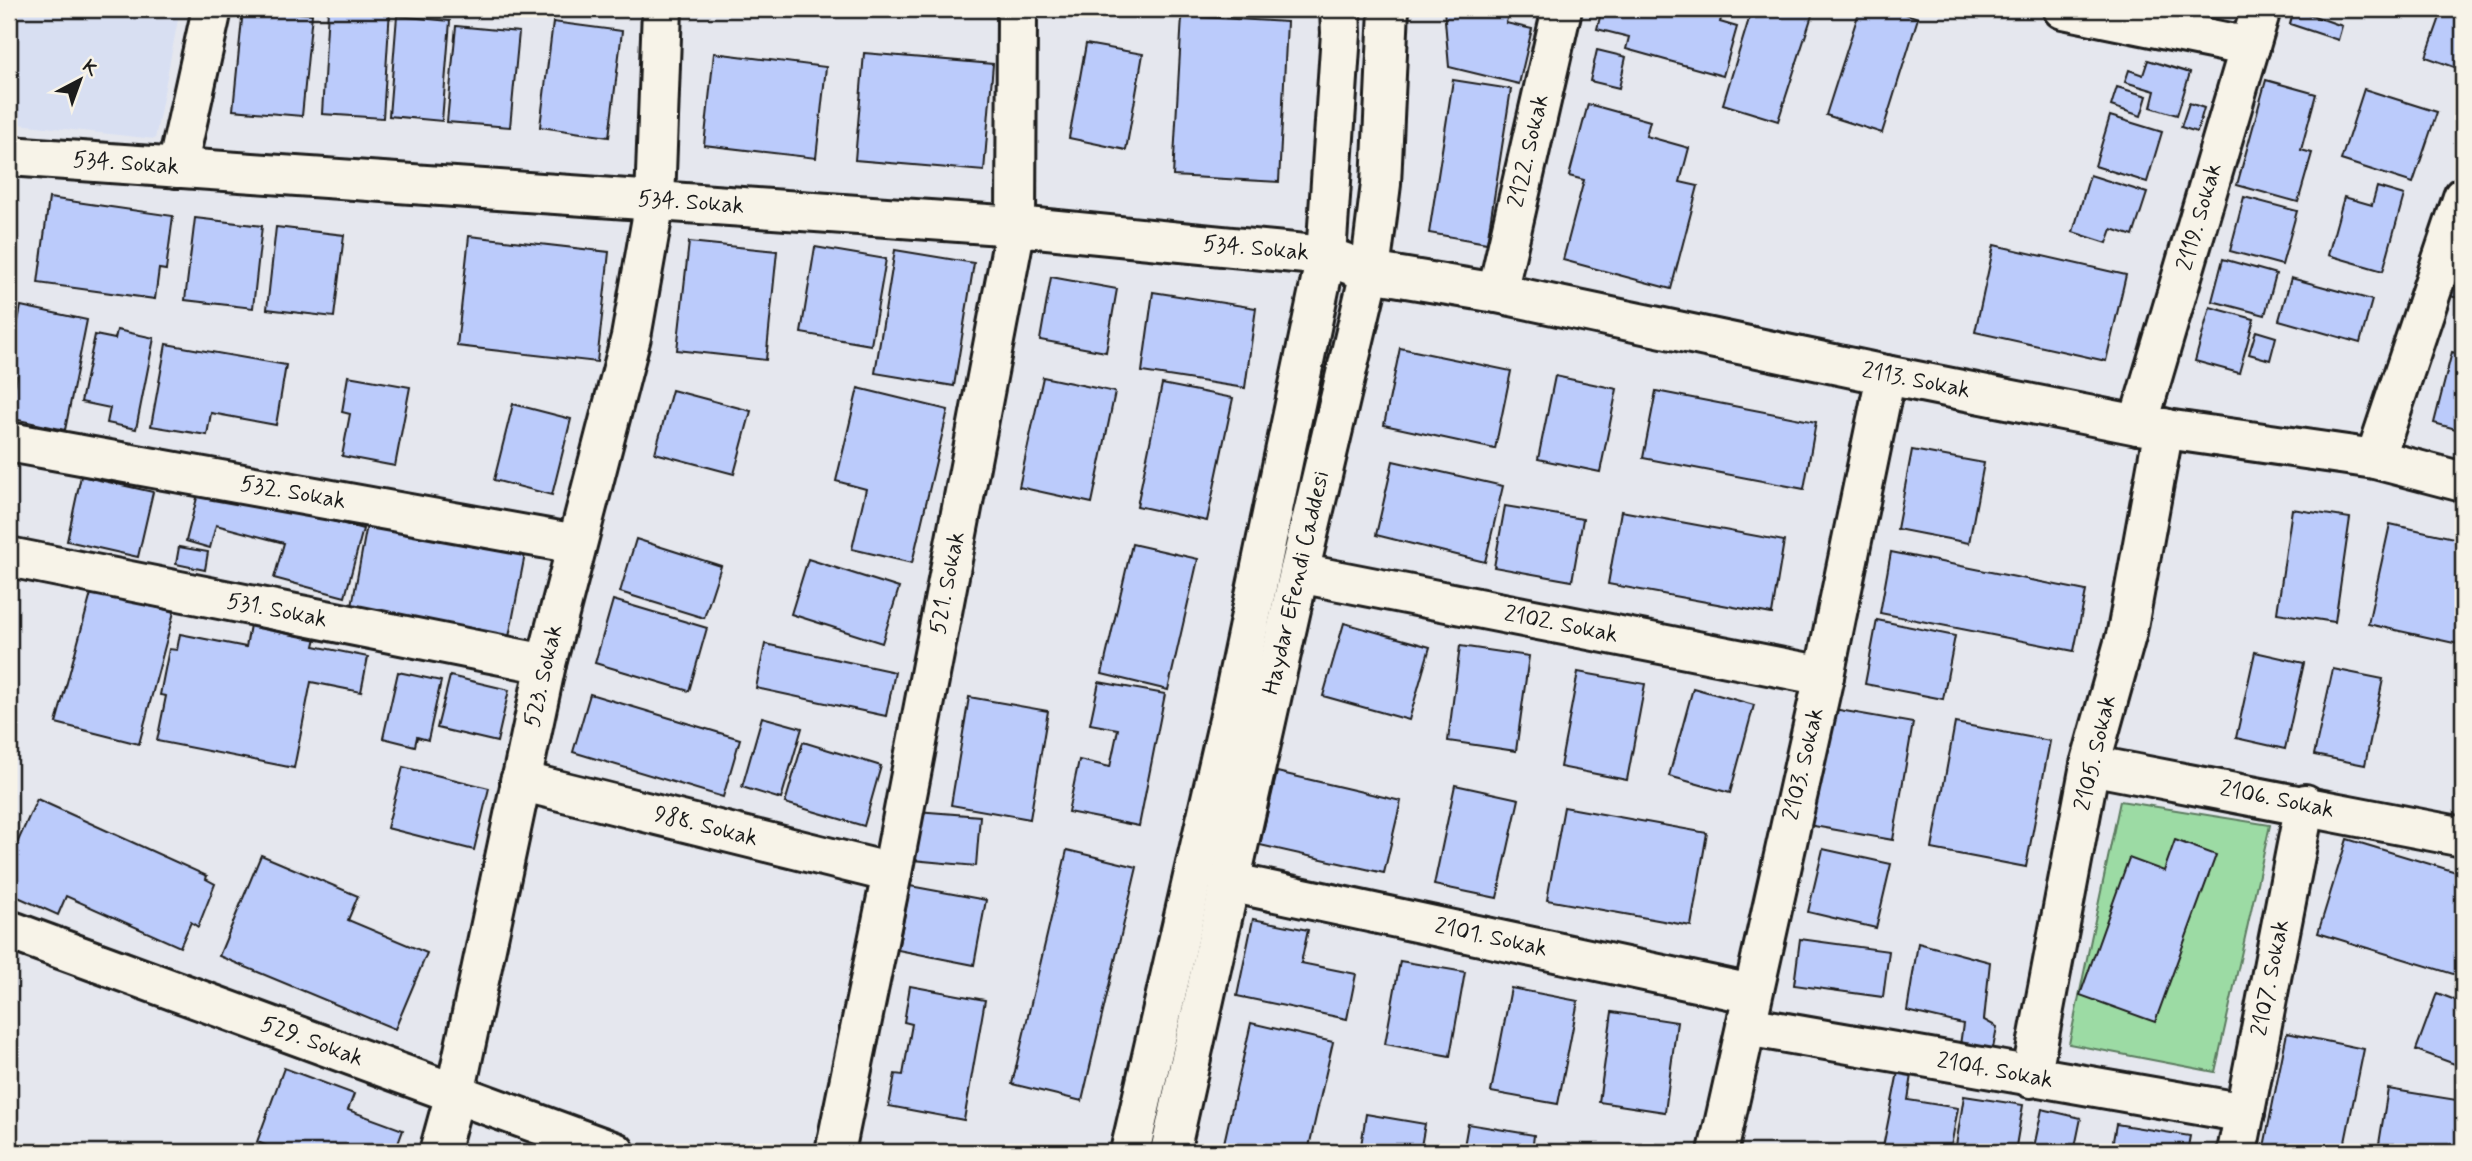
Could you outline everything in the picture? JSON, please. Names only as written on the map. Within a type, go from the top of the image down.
[{"type":"street","points":[[177,168],[212,9]]},
{"type":"street","name":"523. Sokak","points":[[439,1152],[455,1094],[546,664],[631,337],[655,201],[662,9]]},
{"type":"street","name":"521. Sokak","points":[[835,1152],[892,873],[1016,226],[1017,9]]},
{"type":"street","name":"Haydar Efendi Caddesi","points":[[1130,1152],[1229,720],[1326,256],[1341,33],[1340,9]]},
{"type":"street","name":"Haydar Efendi Caddesi","points":[[1170,1152],[1299,573],[1370,272],[1381,184],[1389,9]]},
{"type":"street","name":"2122. Sokak","points":[[1497,293],[1562,9]]},
{"type":"street","points":[[2063,9],[2105,13],[2250,47]]},
{"type":"street","name":"2119. Sokak","points":[[2151,426],[2261,9]]},
{"type":"street","name":"534. Sokak","points":[[11,168],[177,168],[1016,226],[1326,256],[1370,272]]},
{"type":"street","points":[[2375,459],[2462,206]]},
{"type":"street","name":"2113. Sokak","points":[[1370,272],[1497,293],[1886,375],[2151,426],[2375,459],[2463,482]]},
{"type":"street","name":"2103. Sokak","points":[[1718,1152],[1824,676],[1886,375]]},
{"type":"street","name":"2105. Sokak","points":[[2031,1078],[2090,765],[2127,632],[2151,426]]},
{"type":"street","name":"532. Sokak","points":[[9,442],[576,544]]},
{"type":"street","name":"531. Sokak","points":[[9,557],[546,664]]},
{"type":"street","name":"2102. Sokak","points":[[1299,573],[1824,676]]},
{"type":"street","name":"2106. Sokak","points":[[2090,765],[2305,804],[2463,837]]},
{"type":"street","name":"988. Sokak","points":[[520,781],[892,873]]},
{"type":"street","name":"2107. Sokak","points":[[2237,1152],[2305,804]]},
{"type":"street","name":"2101. Sokak","points":[[1229,882],[1749,1010]]},
{"type":"street","name":"529. Sokak","points":[[9,930],[615,1152]]},
{"type":"street","name":"2104. Sokak","points":[[1749,1010],[2031,1078],[2245,1113]]},
{"type":"shaded area","points":[[9,9],[180,9],[155,139],[9,123]]},
{"type":"green space","points":[[2120,801],[2270,825],[2215,1072],[2069,1044]]},
{"type":"building","points":[[243,9],[312,14],[302,116],[233,110]]},
{"type":"building","points":[[328,9],[390,9],[383,118],[322,114]]},
{"type":"building","points":[[1075,9],[1147,9],[1147,13],[1075,14]]},
{"type":"building","points":[[1279,9],[1279,10],[1183,11]]},
{"type":"building","points":[[1444,9],[1509,9],[1506,23],[1532,29],[1519,84],[1449,67]]},
{"type":"building","points":[[1602,9],[1724,9],[1720,22],[1737,27],[1723,76],[1626,49],[1629,37],[1597,29]]},
{"type":"building","points":[[1752,9],[1814,9],[1778,121],[1723,104]]},
{"type":"building","points":[[1860,9],[1891,9],[1918,18],[1882,133],[1826,115]]},
{"type":"building","points":[[2294,9],[2342,26],[2338,40],[2290,24]]},
{"type":"building","points":[[2443,9],[2463,9],[2463,70],[2426,57]]},
{"type":"building","points":[[397,16],[450,21],[442,121],[389,116]]},
{"type":"building","points":[[1182,16],[1287,22],[1279,182],[1173,176]]},
{"type":"building","points":[[553,22],[622,31],[609,137],[540,127]]},
{"type":"building","points":[[456,26],[519,32],[510,127],[447,122]]},
{"type":"building","points":[[1086,44],[1143,54],[1126,150],[1069,138]]},
{"type":"building","points":[[1597,50],[1626,57],[1619,88],[1590,81]]},
{"type":"building","points":[[714,53],[826,67],[816,158],[704,145]]},
{"type":"building","points":[[864,53],[993,64],[984,171],[855,160]]},
{"type":"building","points":[[2148,60],[2190,73],[2177,115],[2151,107],[2155,91],[2125,82],[2129,70],[2143,75]]},
{"type":"building","points":[[1453,80],[1511,89],[1487,243],[1429,233]]},
{"type":"building","points":[[2266,80],[2316,94],[2301,150],[2312,153],[2298,202],[2237,185]]},
{"type":"building","points":[[2117,87],[2147,96],[2141,116],[2111,106]]},
{"type":"building","points":[[2364,89],[2437,112],[2413,183],[2341,160]]},
{"type":"building","points":[[2189,103],[2204,108],[2197,132],[2181,127]]},
{"type":"building","points":[[1588,104],[1650,121],[1646,136],[1689,148],[1680,182],[1698,186],[1671,289],[1563,260],[1584,180],[1569,176]]},
{"type":"building","points":[[2110,116],[2162,132],[2147,182],[2095,166]]},
{"type":"building","points":[[2090,175],[2147,193],[2133,236],[2112,229],[2107,243],[2073,232]]},
{"type":"building","points":[[2377,187],[2404,195],[2383,271],[2328,255],[2344,197],[2372,205]]},
{"type":"building","points":[[2244,197],[2297,211],[2282,265],[2230,251]]},
{"type":"building","points":[[49,198],[173,216],[166,270],[159,269],[155,299],[38,283]]},
{"type":"building","points":[[195,218],[262,226],[253,308],[185,300]]},
{"type":"building","points":[[276,227],[344,235],[334,317],[267,309]]},
{"type":"building","points":[[469,236],[609,252],[597,362],[457,346]]},
{"type":"building","points":[[689,242],[777,251],[766,360],[677,350]]},
{"type":"building","points":[[2463,242],[2463,299],[2450,296]]},
{"type":"building","points":[[1994,245],[2126,275],[2106,361],[1975,332]]},
{"type":"building","points":[[815,247],[886,259],[871,345],[801,333]]},
{"type":"building","points":[[895,250],[974,263],[954,386],[875,373]]},
{"type":"building","points":[[2223,259],[2276,274],[2265,315],[2212,301]]},
{"type":"building","points":[[1051,277],[1117,289],[1106,352],[1040,340]]},
{"type":"building","points":[[2291,278],[2372,300],[2360,343],[2279,320]]},
{"type":"building","points":[[1153,292],[1256,308],[1245,388],[1142,372]]},
{"type":"building","points":[[21,306],[87,320],[65,430],[9,418],[17,376],[9,374],[9,367]]},
{"type":"building","points":[[2210,307],[2254,319],[2239,373],[2195,361]]},
{"type":"building","points":[[117,330],[154,338],[136,429],[107,423],[110,408],[81,402],[95,335],[115,339]]},
{"type":"building","points":[[2256,331],[2276,337],[2270,360],[2249,354]]},
{"type":"building","points":[[166,344],[286,365],[276,425],[211,413],[207,435],[151,426]]},
{"type":"building","points":[[1400,348],[1511,371],[1495,449],[1384,425]]},
{"type":"building","points":[[2452,352],[2463,355],[2463,431],[2434,423]]},
{"type":"building","points":[[348,376],[410,387],[395,466],[342,456],[350,414],[342,412]]},
{"type":"building","points":[[1555,376],[1617,389],[1600,472],[1538,459]]},
{"type":"building","points":[[1043,377],[1115,392],[1092,503],[1019,487]]},
{"type":"building","points":[[1162,384],[1233,398],[1207,521],[1137,506]]},
{"type":"building","points":[[858,388],[948,410],[912,563],[852,549],[866,489],[836,481]]},
{"type":"building","points":[[672,390],[751,411],[734,474],[655,453]]},
{"type":"building","points":[[1656,391],[1816,422],[1804,489],[1643,458]]},
{"type":"building","points":[[513,404],[571,419],[552,495],[494,480]]},
{"type":"building","points":[[1912,450],[1984,463],[1969,543],[1897,529]]},
{"type":"building","points":[[1393,461],[1503,486],[1485,562],[1376,535]]},
{"type":"building","points":[[81,476],[153,492],[138,557],[67,541]]},
{"type":"building","points":[[200,486],[363,529],[345,597],[274,578],[284,543],[216,525],[210,548],[186,541]]},
{"type":"building","points":[[1505,506],[1583,519],[1572,581],[1494,567]]},
{"type":"building","points":[[2292,509],[2350,518],[2335,622],[2277,613]]},
{"type":"building","points":[[1621,511],[1784,541],[1772,614],[1608,584]]},
{"type":"building","points":[[368,519],[526,549],[509,637],[352,606]]},
{"type":"building","points":[[2390,524],[2463,540],[2463,645],[2368,624]]},
{"type":"building","points":[[636,539],[721,566],[704,618],[620,592]]},
{"type":"building","points":[[1132,544],[1198,559],[1168,690],[1102,674]]},
{"type":"building","points":[[179,547],[208,552],[205,570],[176,564]]},
{"type":"building","points":[[1891,552],[2086,591],[2074,651],[1880,613]]},
{"type":"building","points":[[808,559],[899,588],[882,643],[791,614]]},
{"type":"building","points":[[92,590],[174,612],[139,744],[56,723]]},
{"type":"building","points":[[613,600],[707,628],[689,691],[595,663]]},
{"type":"building","points":[[1877,620],[1955,636],[1943,699],[1865,684]]},
{"type":"building","points":[[1344,623],[1430,647],[1409,720],[1323,696]]},
{"type":"building","points":[[250,625],[316,638],[314,646],[368,657],[361,692],[311,682],[294,768],[157,741],[166,696],[160,695],[169,649],[177,650],[180,634],[246,647]]},
{"type":"building","points":[[765,644],[895,672],[886,716],[756,688]]},
{"type":"building","points":[[1460,646],[1529,656],[1516,751],[1448,741]]},
{"type":"building","points":[[2255,652],[2304,663],[2285,749],[2236,738]]},
{"type":"building","points":[[2333,669],[2383,679],[2365,765],[2314,755]]},
{"type":"building","points":[[398,672],[441,681],[428,740],[417,737],[415,746],[383,738]]},
{"type":"building","points":[[1578,672],[1645,684],[1627,780],[1560,767]]},
{"type":"building","points":[[450,676],[509,690],[497,742],[437,728]]},
{"type":"building","points":[[1099,682],[1165,694],[1139,826],[1068,812],[1079,760],[1110,767],[1118,729],[1090,724]]},
{"type":"building","points":[[1693,688],[1754,705],[1730,793],[1669,776]]},
{"type":"building","points":[[590,694],[740,739],[723,797],[573,752]]},
{"type":"building","points":[[969,697],[1048,711],[1030,819],[951,805]]},
{"type":"building","points":[[1828,708],[1913,723],[1893,840],[1808,825]]},
{"type":"building","points":[[762,717],[802,728],[781,799],[742,787]]},
{"type":"building","points":[[1955,723],[2050,741],[2026,867],[1932,849]]},
{"type":"building","points":[[803,742],[881,766],[864,826],[785,803]]},
{"type":"building","points":[[403,767],[489,788],[474,850],[387,828]]},
{"type":"building","points":[[1277,772],[1401,801],[1384,873],[1260,845]]},
{"type":"building","points":[[1455,785],[1519,799],[1497,898],[1434,885]]},
{"type":"building","points":[[37,799],[207,876],[206,879],[215,884],[198,927],[191,922],[180,947],[66,896],[58,915],[9,893],[9,861]]},
{"type":"building","points":[[1564,807],[1707,833],[1691,926],[1547,900]]},
{"type":"building","points":[[916,811],[980,816],[976,866],[913,860]]},
{"type":"building","points":[[2347,839],[2463,874],[2463,977],[2318,933]]},
{"type":"building","points":[[2175,840],[2216,855],[2155,1022],[2080,995],[2129,858],[2164,871]]},
{"type":"building","points":[[1823,849],[1891,864],[1876,928],[1808,912]]},
{"type":"building","points":[[1067,850],[1137,867],[1082,1101],[1012,1084]]},
{"type":"building","points":[[261,855],[358,896],[348,920],[427,953],[395,1029],[219,956]]},
{"type":"building","points":[[910,886],[986,900],[974,965],[898,950]]},
{"type":"building","points":[[1253,919],[1308,930],[1301,963],[1356,974],[1347,1019],[1237,996]]},
{"type":"building","points":[[1800,939],[1889,951],[1883,997],[1794,985]]},
{"type":"building","points":[[1918,943],[1990,962],[1984,1020],[1997,1027],[1992,1054],[1960,1045],[1963,1024],[1907,1011]]},
{"type":"building","points":[[1400,961],[1465,972],[1450,1056],[1385,1044]]},
{"type":"building","points":[[910,986],[985,1000],[964,1120],[889,1106],[895,1074],[903,1075],[912,1024],[904,1022]]},
{"type":"building","points":[[1511,988],[1578,1001],[1558,1104],[1491,1092]]},
{"type":"building","points":[[2437,993],[2463,1003],[2463,1067],[2416,1050]]},
{"type":"building","points":[[1612,1012],[1677,1022],[1665,1112],[1599,1102]]},
{"type":"building","points":[[1251,1023],[1333,1042],[1309,1147],[1326,1152],[1222,1152]]},
{"type":"building","points":[[2287,1033],[2364,1049],[2343,1152],[2263,1152]]},
{"type":"building","points":[[284,1068],[354,1094],[348,1110],[403,1130],[395,1152],[283,1152],[257,1142]]},
{"type":"building","points":[[1898,1072],[1912,1075],[1908,1100],[1958,1108],[1950,1152],[1882,1152]]},
{"type":"building","points":[[2388,1089],[2463,1101],[2463,1152],[2378,1150]]},
{"type":"building","points":[[1964,1096],[2023,1105],[2015,1152],[1955,1152]]},
{"type":"building","points":[[2042,1109],[2081,1118],[2074,1152],[2033,1152]]},
{"type":"building","points":[[1366,1114],[1425,1124],[1420,1152],[1360,1152]]},
{"type":"building","points":[[1468,1124],[1534,1135],[1532,1152],[1463,1152]]},
{"type":"building","points":[[2116,1124],[2190,1136],[2187,1152],[2111,1152]]}]
